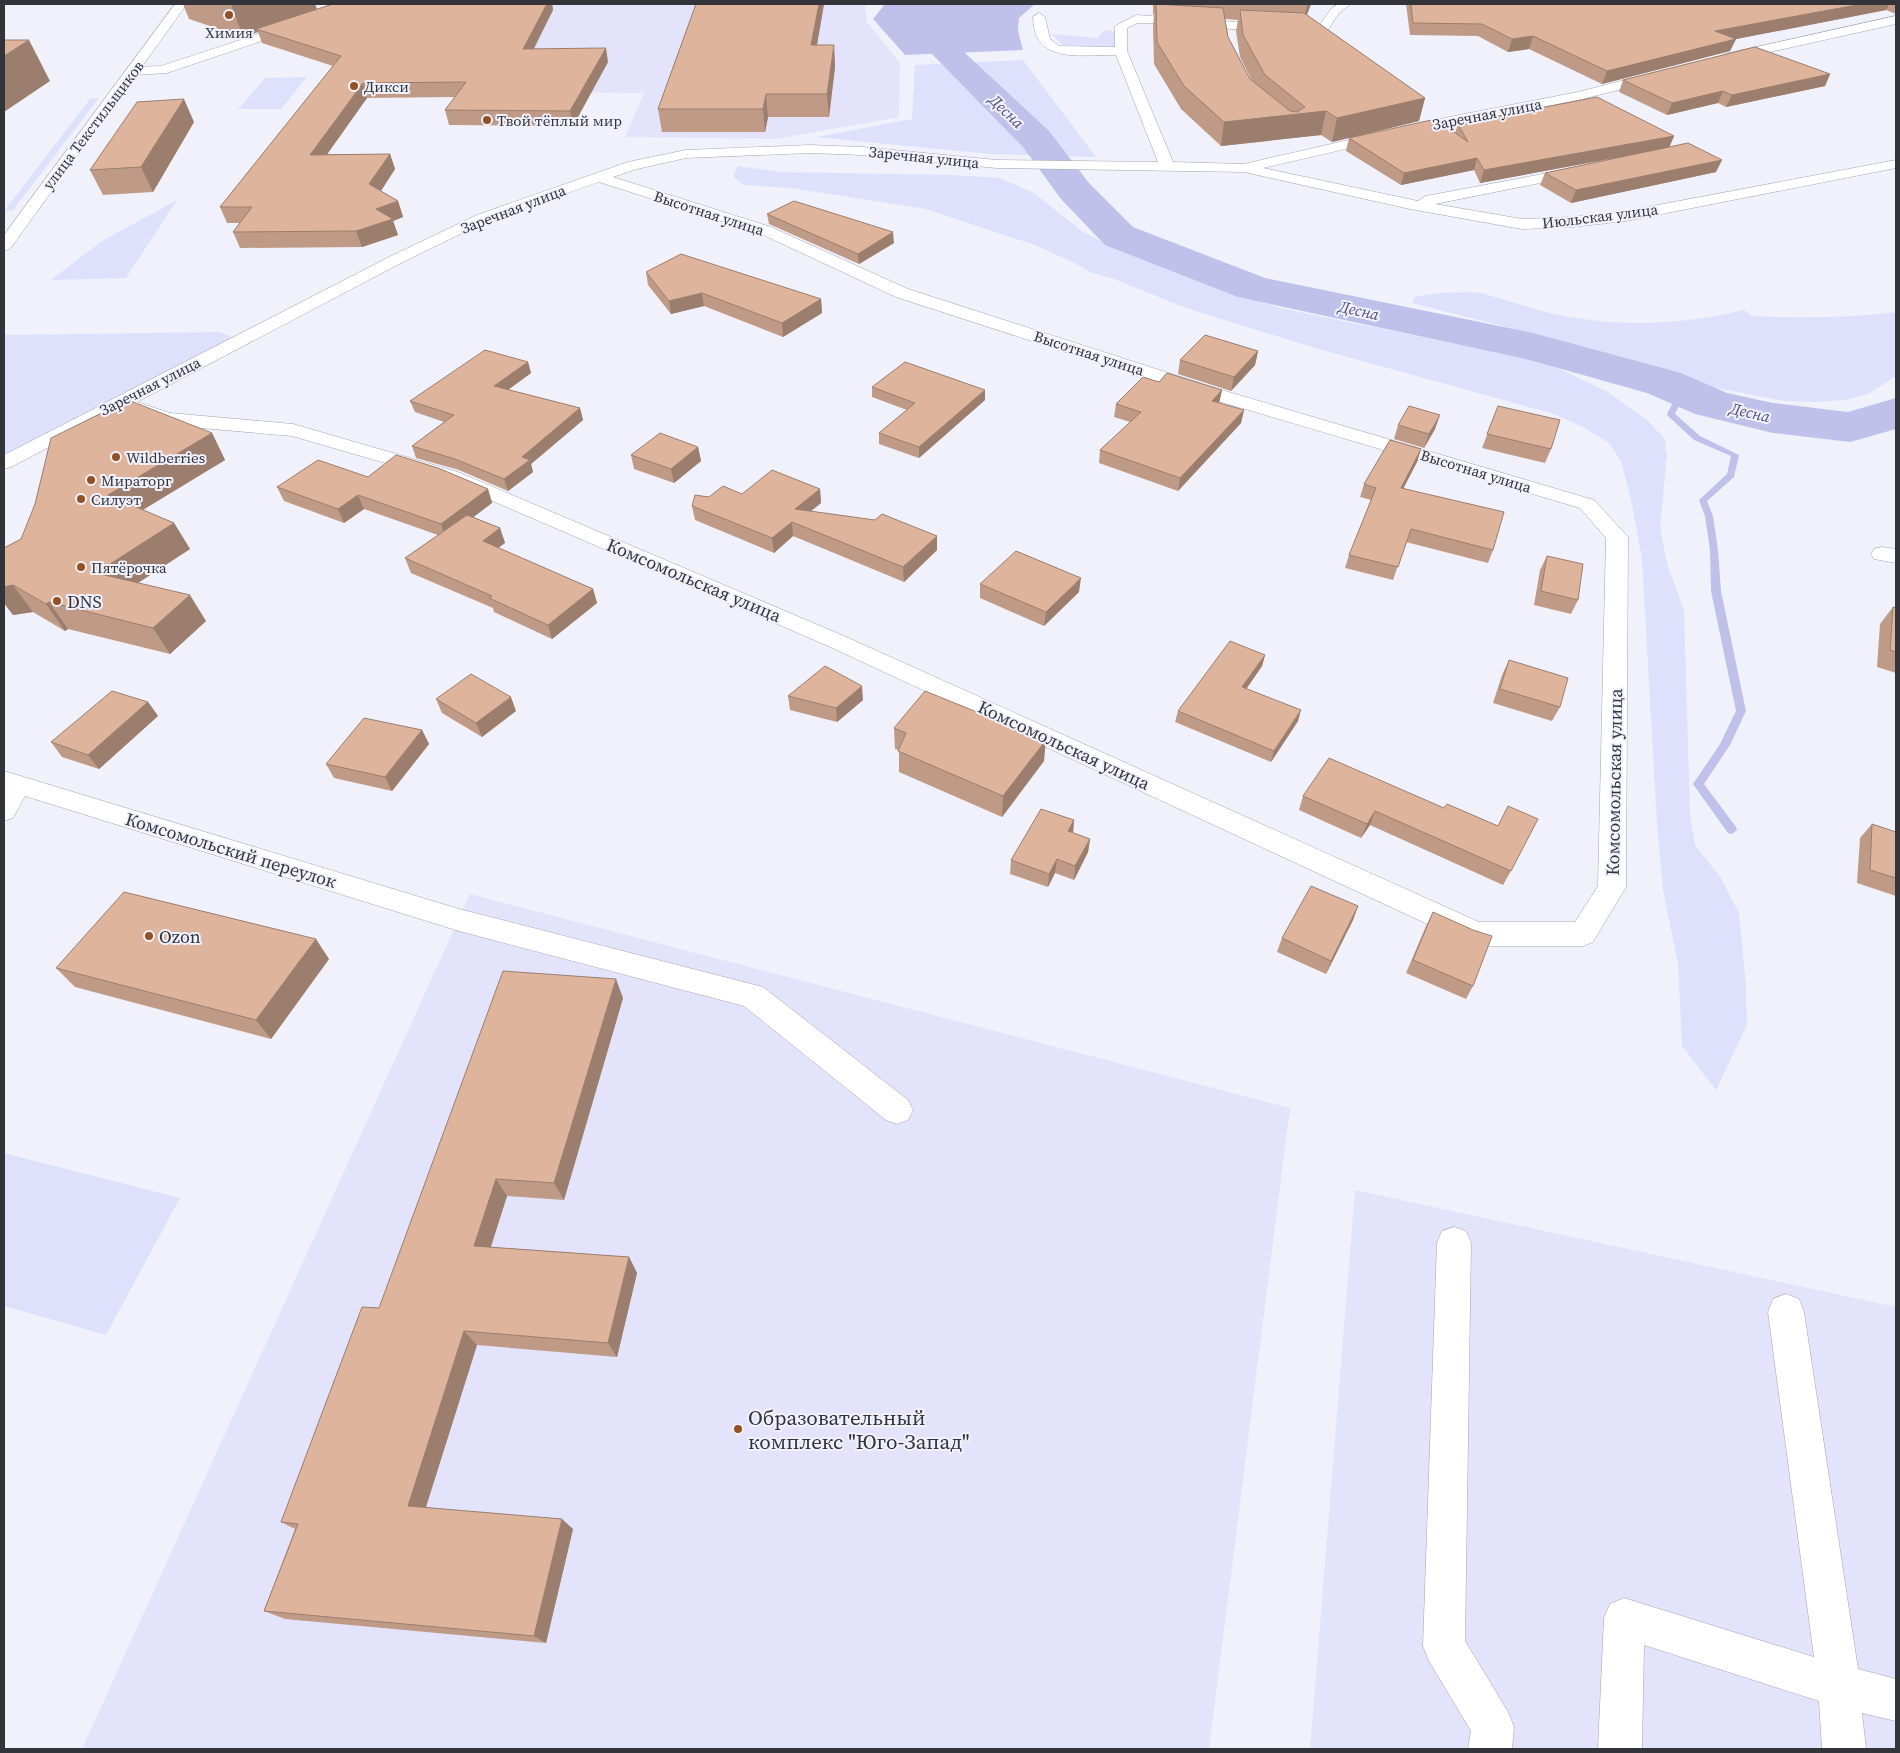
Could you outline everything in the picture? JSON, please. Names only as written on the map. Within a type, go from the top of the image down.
[{"type":"street","name":"улица Текстильщиков","points":[[4,246],[134,71],[181,4]]},
{"type":"street","points":[[134,71],[162,70],[361,4]]},
{"type":"street","points":[[1345,4],[1317,31],[1360,59]]},
{"type":"street","points":[[1039,17],[1039,32],[1047,45],[1057,50],[1121,51]]},
{"type":"street","points":[[1168,168],[1121,51],[1121,26],[1136,19],[1284,28]]},
{"type":"street","points":[[1711,62],[1896,20]]},
{"type":"street","points":[[1227,24],[1230,41]]},
{"type":"street","name":"Заречная улица","points":[[4,463],[395,260],[482,218],[633,165],[686,154],[744,150],[862,151],[996,164],[1244,168],[1449,121],[1578,96],[1673,72]]},
{"type":"street","points":[[1431,109],[1449,121]]},
{"type":"street","name":"Июльская улица","points":[[1244,168],[1286,179],[1410,204],[1522,224],[1572,222],[1626,216],[1896,164]]},
{"type":"street","points":[[1410,204],[1592,169]]},
{"type":"street","name":"Высотная улица","points":[[600,177],[764,230],[902,293],[1208,392],[1587,504]]},
{"type":"street","name":"Комсомольская улица","points":[[120,402],[166,418],[293,430],[452,476],[836,641],[1476,934],[1583,934],[1612,888],[1617,537],[1587,504]]},
{"type":"street","points":[[4,811],[11,783]]},
{"type":"street","name":"Комсомольский переулок","points":[[11,783],[458,920],[753,996],[897,1110]]},
{"type":"street","points":[[1454,1243],[1444,1646],[1493,1727],[1490,1749]]},
{"type":"street","points":[[1786,1312],[1839,1686],[1844,1749]]},
{"type":"street","points":[[1620,1749],[1624,1618],[1839,1686],[1896,1700]]},
{"type":"shaded area","points":[[399,4],[865,4],[867,22],[900,63],[899,117],[776,139],[625,137],[644,93],[436,92]]},
{"type":"shaded area","points":[[885,4],[1035,4],[1019,18],[1018,31],[1023,50],[905,55],[873,19]]},
{"type":"shaded area","points":[[1104,30],[1117,32],[1115,47],[1063,45],[1051,34],[1098,38]]},
{"type":"shaded area","points":[[1023,60],[1096,157],[989,154],[816,137],[912,119],[915,65]]},
{"type":"shaded area","points":[[307,77],[281,109],[238,109],[265,78]]},
{"type":"shaded area","points":[[99,98],[13,210],[4,211],[90,99]]},
{"type":"shaded area","points":[[738,166],[781,172],[953,175],[1000,178],[1034,193],[1083,232],[1185,275],[1279,308],[1525,358],[1555,367],[1608,392],[1649,422],[1665,439],[1667,456],[1660,528],[1668,567],[1684,610],[1690,814],[1695,845],[1721,878],[1739,913],[1746,986],[1747,1025],[1716,1090],[1682,1046],[1678,964],[1663,890],[1657,823],[1642,559],[1631,499],[1621,461],[1609,443],[1583,427],[1554,414],[1315,348],[1186,308],[1114,279],[1090,272],[1073,262],[1032,244],[926,209],[791,188],[743,185],[733,176]]},
{"type":"shaded area","points":[[177,200],[126,278],[51,280],[102,241]]},
{"type":"shaded area","points":[[1440,293],[1481,293],[1559,315],[1613,322],[1679,321],[1744,310],[1751,316],[1788,317],[1896,312],[1896,376],[1868,394],[1844,400],[1815,402],[1784,401],[1671,379],[1526,332],[1412,303],[1415,297]]},
{"type":"shaded area","points":[[220,332],[236,339],[4,457],[4,335]]},
{"type":"shaded area","name":"Образовательный комплекс \"Юго-Запад\"","points":[[470,894],[1290,1108],[1209,1749],[82,1749]]},
{"type":"shaded area","points":[[4,1153],[180,1198],[106,1335],[4,1306]]},
{"type":"shaded area","points":[[1355,1190],[1896,1307],[1896,1749],[1310,1749]]},
{"type":"building","points":[[333,4],[547,4],[523,49],[606,48],[570,111],[445,110],[466,82],[363,83],[310,155],[390,154],[369,184],[398,201],[376,209],[393,219],[356,231],[233,232],[252,207],[220,207],[341,56],[256,29]]},
{"type":"building","points":[[696,4],[819,4],[811,45],[834,45],[827,94],[766,94],[763,109],[658,109]]},
{"type":"building","points":[[1156,4],[1223,8],[1228,37],[1250,79],[1290,111],[1297,112],[1305,107],[1265,75],[1243,35],[1240,10],[1304,13],[1425,98],[1337,118],[1326,111],[1224,122],[1184,86],[1157,42]]},
{"type":"building","points":[[1411,4],[1862,4],[1715,31],[1736,39],[1607,71],[1533,36],[1512,39],[1482,24],[1413,23]]},
{"type":"building","points":[[4,40],[29,40],[4,56]]},
{"type":"building","points":[[1755,47],[1830,74],[1732,95],[1723,91],[1672,103],[1623,80]]},
{"type":"building","points":[[1597,97],[1674,136],[1484,170],[1477,158],[1404,173],[1349,138],[1436,119],[1468,142],[1458,124]]},
{"type":"building","points":[[184,99],[141,167],[90,170],[137,102]]},
{"type":"building","points":[[1688,143],[1722,160],[1576,190],[1545,173]]},
{"type":"building","points":[[794,201],[893,232],[858,254],[767,214]]},
{"type":"building","points":[[681,254],[821,299],[782,323],[702,293],[669,301],[646,272]]},
{"type":"building","points":[[1205,335],[1258,351],[1234,377],[1180,360]]},
{"type":"building","points":[[485,350],[528,362],[494,386],[580,408],[522,457],[530,460],[504,479],[455,459],[412,446],[454,415],[410,401]]},
{"type":"building","points":[[905,362],[985,390],[919,447],[879,433],[915,403],[872,387]]},
{"type":"building","points":[[1167,373],[1222,390],[1212,401],[1244,410],[1180,478],[1100,450],[1141,412],[1116,404],[1143,377],[1159,382]]},
{"type":"building","points":[[128,400],[212,433],[108,495],[174,523],[96,573],[190,595],[153,628],[49,602],[46,604],[13,585],[4,587],[4,548],[21,539],[35,504],[51,438]]},
{"type":"building","points":[[1409,406],[1440,415],[1429,434],[1398,425]]},
{"type":"building","points":[[1498,406],[1560,420],[1551,449],[1487,434]]},
{"type":"building","points":[[660,433],[698,447],[671,469],[631,455]]},
{"type":"building","points":[[1390,440],[1421,449],[1401,488],[1504,512],[1493,550],[1411,529],[1398,567],[1349,555],[1376,488],[1364,484]]},
{"type":"building","points":[[396,455],[438,468],[488,489],[441,524],[358,495],[338,509],[277,487],[318,460],[368,477]]},
{"type":"building","points":[[772,470],[820,489],[795,509],[875,520],[882,514],[937,536],[903,567],[792,522],[772,538],[692,506],[695,495],[709,497],[723,486],[742,494]]},
{"type":"building","points":[[467,515],[500,528],[483,541],[593,589],[548,625],[489,598],[492,596],[405,558]]},
{"type":"building","points":[[1016,551],[1081,578],[1046,612],[980,584]]},
{"type":"building","points":[[1547,556],[1583,564],[1578,600],[1541,591]]},
{"type":"building","points":[[1893,607],[1896,608],[1896,652],[1890,650]]},
{"type":"building","points":[[1230,641],[1265,655],[1242,687],[1301,710],[1274,751],[1178,711]]},
{"type":"building","points":[[1509,660],[1568,678],[1560,707],[1500,689]]},
{"type":"building","points":[[825,666],[862,686],[836,708],[788,696]]},
{"type":"building","points":[[471,674],[511,697],[476,723],[436,699]]},
{"type":"building","points":[[112,691],[148,702],[88,755],[51,742]]},
{"type":"building","points":[[925,691],[1046,740],[1003,796],[898,751],[906,733],[894,728]]},
{"type":"building","points":[[364,718],[422,730],[385,777],[326,764]]},
{"type":"building","points":[[1329,758],[1444,808],[1447,804],[1498,826],[1508,806],[1538,819],[1511,871],[1375,811],[1367,824],[1303,796]]},
{"type":"building","points":[[1041,809],[1074,820],[1068,831],[1090,839],[1075,866],[1057,859],[1049,874],[1011,860]]},
{"type":"building","points":[[1872,824],[1896,832],[1896,878],[1870,870]]},
{"type":"building","points":[[1311,886],[1358,906],[1331,961],[1282,938]]},
{"type":"building","points":[[124,892],[316,939],[256,1020],[56,968]]},
{"type":"building","points":[[1433,912],[1473,930],[1492,936],[1473,986],[1413,960]]},
{"type":"building","points":[[503,971],[616,979],[554,1183],[496,1179],[474,1246],[629,1257],[608,1343],[464,1331],[408,1506],[562,1519],[534,1636],[264,1611],[298,1524],[281,1522],[362,1307],[379,1308]]},
{"type":"waterway","name":"Десна","points":[[963,4],[954,15],[948,54],[1036,139],[1075,191],[1119,236],[1253,288],[1533,347],[1664,383],[1712,404],[1773,418],[1850,427],[1896,413]]},
{"type":"waterway","points":[[1687,393],[1680,397],[1671,414],[1697,438],[1735,455],[1731,475],[1703,500],[1709,516],[1714,550],[1716,591],[1741,711],[1725,745],[1698,784],[1732,830]]},
{"type":"place","name":"Химия","points":[[229,15]]},
{"type":"place","name":"Дикси","points":[[354,86]]},
{"type":"place","name":"Твой тёплый мир","points":[[487,120]]},
{"type":"place","name":"Wildberries","points":[[116,457]]},
{"type":"place","name":"Мираторг","points":[[91,480]]},
{"type":"place","name":"Силуэт","points":[[81,499]]},
{"type":"place","name":"Пятёрочка","points":[[81,567]]},
{"type":"place","name":"DNS","points":[[57,601]]},
{"type":"place","name":"Ozon","points":[[149,936]]},
{"type":"place","name":"Образовательный комплекс \"Юго-Запад\"","points":[[738,1429]]}]
